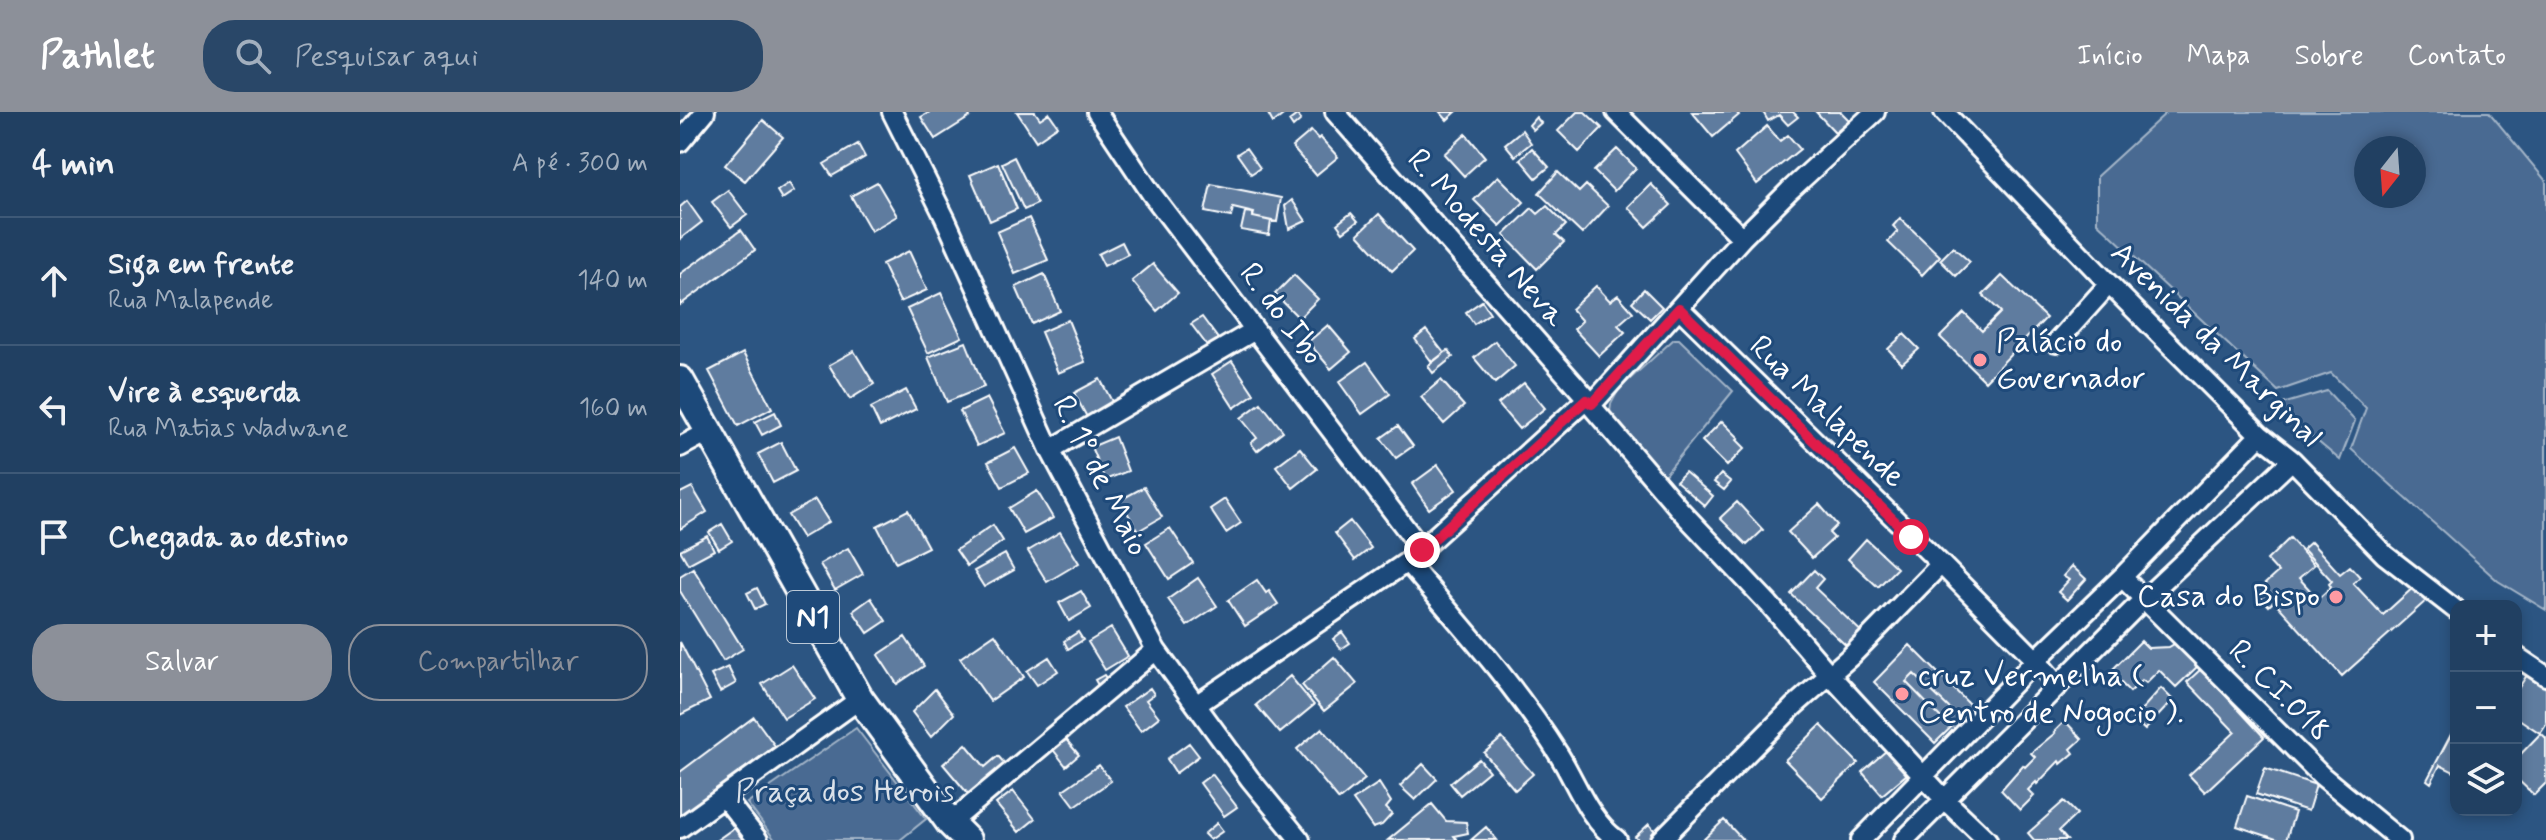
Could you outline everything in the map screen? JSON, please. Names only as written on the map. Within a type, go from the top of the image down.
[{"type":"highway","name":"N1","points":[[680,380],[860,699],[959,832]]},
{"type":"street","points":[[680,142],[705,112]]},
{"type":"street","name":"R. 1º de Maio","points":[[892,112],[945,218],[1050,450],[1156,650],[1250,779],[1300,840]]},
{"type":"street","name":"R. do Ibo","points":[[1097,112],[1151,193],[1255,330],[1559,755],[1603,830],[1617,840]]},
{"type":"street","name":"R. Modesta Neva","points":[[1335,112],[1681,511],[1945,800],[1987,840]]},
{"type":"street","points":[[1616,112],[1742,238]]},
{"type":"street","points":[[1196,705],[1414,556],[1589,402],[1742,238],[1875,112]]},
{"type":"street","name":"Avenida da Marginal","points":[[1944,112],[2260,435],[2292,460],[2385,555],[2450,605]]},
{"type":"street","points":[[2056,343],[2109,284]]},
{"type":"street","name":"Rua Malapende","points":[[1679,308],[1941,564],[2058,686]]},
{"type":"street","points":[[1050,450],[1255,330]]},
{"type":"street","points":[[680,447],[708,432]]},
{"type":"street","points":[[1861,840],[2260,435]]},
{"type":"street","points":[[1904,840],[2144,599],[2292,460]]},
{"type":"street","points":[[1661,840],[1941,564]]},
{"type":"street","name":"R. CI.018","points":[[2122,577],[2322,776],[2400,840]]},
{"type":"street","points":[[959,832],[1156,650]]},
{"type":"street","points":[[2522,660],[2546,676]]},
{"type":"street","points":[[680,828],[860,699]]},
{"type":"street","points":[[724,797],[758,840]]},
{"type":"green space","points":[[2167,112],[2489,112],[2546,181],[2546,610],[2498,581],[2351,449],[2366,408],[2331,373],[2278,391],[2097,222],[2097,176]]},
{"type":"green space","points":[[1674,339],[1679,339],[1733,391],[1663,477],[1609,420],[1611,404],[1619,389]]},
{"type":"green space","points":[[2327,391],[2355,421],[2340,460],[2275,406]]},
{"type":"green space","name":"Praça dos Herois","points":[[856,728],[926,819],[900,840],[775,840],[747,803]]},
{"type":"building","points":[[930,112],[967,112],[970,117],[935,139],[921,117]]},
{"type":"building","points":[[1017,112],[1035,112],[1040,119],[1049,113],[1058,126],[1036,141]]},
{"type":"building","points":[[1267,112],[1287,112],[1273,123]]},
{"type":"building","points":[[1440,112],[1456,112],[1447,120]]},
{"type":"building","points":[[1577,112],[1585,112],[1602,128],[1579,152],[1558,131]]},
{"type":"building","points":[[1692,112],[1736,112],[1739,115],[1713,137]]},
{"type":"building","points":[[1763,112],[1793,112],[1798,117],[1788,125],[1779,115],[1768,121]]},
{"type":"building","points":[[1816,112],[1841,112],[1849,120],[1835,132]]},
{"type":"building","points":[[1297,115],[1301,120],[1293,127],[1289,121]]},
{"type":"building","points":[[1536,117],[1541,123],[1533,130],[1529,125]]},
{"type":"building","points":[[763,120],[783,137],[745,181],[725,165]]},
{"type":"building","points":[[1767,126],[1780,141],[1788,135],[1800,149],[1757,184],[1735,154]]},
{"type":"building","points":[[1522,130],[1531,143],[1515,156],[1505,144]]},
{"type":"building","points":[[1311,131],[1338,157],[1316,175],[1292,147]]},
{"type":"building","points":[[1466,134],[1485,157],[1464,176],[1444,154]]},
{"type":"building","points":[[858,144],[865,157],[832,176],[824,164]]},
{"type":"building","points":[[1246,148],[1260,168],[1251,174],[1237,154]]},
{"type":"building","points":[[1532,148],[1549,167],[1536,178],[1520,159]]},
{"type":"building","points":[[1617,149],[1636,168],[1614,191],[1594,171]]},
{"type":"building","points":[[1014,157],[1037,204],[1024,210],[1002,163]]},
{"type":"building","points":[[998,163],[1017,209],[990,221],[970,175]]},
{"type":"building","points":[[1558,172],[1579,192],[1586,185],[1608,206],[1582,234],[1539,193]]},
{"type":"building","points":[[1498,176],[1524,202],[1500,226],[1474,200]]},
{"type":"building","points":[[877,182],[897,216],[871,231],[851,196]]},
{"type":"building","points":[[789,183],[794,191],[782,199],[777,191]]},
{"type":"building","points":[[1211,184],[1281,198],[1277,222],[1253,217],[1254,213],[1233,208],[1231,217],[1205,212]]},
{"type":"building","points":[[1651,184],[1671,205],[1647,227],[1628,207]]},
{"type":"building","points":[[728,190],[747,215],[731,227],[712,202]]},
{"type":"building","points":[[1292,200],[1306,221],[1289,229],[1285,206]]},
{"type":"building","points":[[687,201],[702,222],[680,239],[680,207]]},
{"type":"building","points":[[1547,206],[1566,225],[1556,235],[1564,242],[1537,269],[1504,235],[1532,208],[1538,214]]},
{"type":"building","points":[[1245,212],[1271,221],[1269,235],[1241,230]]},
{"type":"building","points":[[1351,213],[1358,221],[1343,232],[1337,224]]},
{"type":"building","points":[[1379,214],[1413,251],[1392,271],[1358,234]]},
{"type":"building","points":[[1029,218],[1048,260],[1015,274],[997,232]]},
{"type":"building","points":[[1900,218],[1940,256],[1922,275],[1888,242],[1898,231],[1893,226]]},
{"type":"building","points":[[741,230],[755,250],[680,305],[680,274]]},
{"type":"building","points":[[1122,242],[1128,254],[1104,266],[1098,254]]},
{"type":"building","points":[[1953,247],[1970,262],[1956,276],[1940,260]]},
{"type":"building","points":[[909,251],[927,290],[900,302],[882,264]]},
{"type":"building","points":[[1153,264],[1178,293],[1157,311],[1132,281]]},
{"type":"building","points":[[1044,274],[1060,311],[1032,324],[1016,287]]},
{"type":"building","points":[[1294,275],[1318,299],[1299,318],[1275,294]]},
{"type":"building","points":[[2002,276],[2046,318],[1985,381],[1940,337],[1964,313],[1982,331],[2001,312],[1983,295]]},
{"type":"building","points":[[1596,286],[1610,301],[1618,295],[1633,312],[1618,325],[1625,332],[1599,356],[1574,329],[1582,321],[1571,309]]},
{"type":"building","points":[[1644,289],[1662,307],[1650,319],[1632,302]]},
{"type":"building","points":[[941,293],[962,337],[928,353],[907,309]]},
{"type":"building","points":[[1482,301],[1490,313],[1474,324],[1466,312]]},
{"type":"building","points":[[1202,317],[1219,340],[1209,348],[1191,324]]},
{"type":"building","points":[[1068,320],[1085,362],[1058,373],[1041,332]]},
{"type":"building","points":[[1328,325],[1351,352],[1331,369],[1308,342]]},
{"type":"building","points":[[1426,330],[1444,353],[1432,362],[1415,339]]},
{"type":"building","points":[[1904,334],[1919,349],[1902,364],[1888,349]]},
{"type":"building","points":[[1495,341],[1515,366],[1495,383],[1474,358]]},
{"type":"building","points":[[966,342],[984,387],[947,402],[928,357]]},
{"type":"building","points":[[1448,350],[1453,357],[1433,373],[1428,366]]},
{"type":"building","points":[[854,351],[874,384],[850,399],[829,365]]},
{"type":"building","points":[[743,353],[772,408],[738,426],[709,371]]},
{"type":"building","points":[[1232,361],[1254,394],[1234,408],[1212,374]]},
{"type":"building","points":[[1367,362],[1390,394],[1362,414],[1339,382]]},
{"type":"building","points":[[1100,379],[1115,407],[1089,421],[1074,393]]},
{"type":"building","points":[[1441,380],[1464,406],[1444,424],[1421,397]]},
{"type":"building","points":[[1524,383],[1545,408],[1519,429],[1498,404]]},
{"type":"building","points":[[906,390],[916,409],[880,427],[871,408]]},
{"type":"building","points":[[987,398],[1005,433],[977,446],[960,411]]},
{"type":"building","points":[[1261,403],[1283,431],[1257,451],[1251,443],[1257,438],[1241,418]]},
{"type":"building","points":[[775,412],[781,425],[762,435],[755,422]]},
{"type":"building","points":[[1722,421],[1745,448],[1727,466],[1702,441]]},
{"type":"building","points":[[1398,426],[1413,446],[1396,458],[1381,438]]},
{"type":"building","points":[[1115,437],[1128,471],[1105,480],[1091,447]]},
{"type":"building","points":[[781,442],[796,471],[773,483],[758,454]]},
{"type":"building","points":[[1015,448],[1029,473],[1002,487],[988,462]]},
{"type":"building","points":[[1300,448],[1317,469],[1293,488],[1276,466]]},
{"type":"building","points":[[1438,465],[1456,490],[1429,509],[1412,484]]},
{"type":"building","points":[[1685,472],[1713,496],[1705,506],[1676,481]]},
{"type":"building","points":[[1721,474],[1731,482],[1724,490],[1714,482]]},
{"type":"building","points":[[692,487],[707,512],[680,529],[680,493]]},
{"type":"building","points":[[1144,487],[1162,517],[1138,531],[1120,500]]},
{"type":"building","points":[[1037,491],[1053,518],[1024,534],[1009,508]]},
{"type":"building","points":[[1225,499],[1241,523],[1226,533],[1210,509]]},
{"type":"building","points":[[815,500],[829,522],[802,538],[788,515]]},
{"type":"building","points":[[1737,502],[1763,530],[1747,545],[1720,518]]},
{"type":"building","points":[[1819,504],[1837,525],[1829,533],[1834,538],[1812,558],[1788,532]]},
{"type":"building","points":[[908,510],[928,547],[896,563],[877,526]]},
{"type":"building","points":[[1350,521],[1371,548],[1355,560],[1335,533]]},
{"type":"building","points":[[722,524],[732,541],[719,549],[709,532]]},
{"type":"building","points":[[993,525],[1003,541],[967,566],[956,550]]},
{"type":"building","points":[[1170,528],[1193,563],[1169,579],[1146,543]]},
{"type":"building","points":[[1060,532],[1079,563],[1047,582],[1028,551]]},
{"type":"building","points":[[707,536],[714,550],[688,564],[680,550]]},
{"type":"building","points":[[2290,538],[2314,565],[2299,578],[2318,599],[2331,587],[2329,584],[2332,581],[2303,549],[2311,542],[2340,574],[2350,566],[2360,577],[2353,583],[2383,615],[2415,586],[2427,600],[2342,676],[2274,601],[2269,606],[2256,592],[2278,572],[2267,560]]},
{"type":"building","points":[[1866,539],[1897,568],[1878,587],[1848,559]]},
{"type":"building","points":[[848,548],[863,574],[835,590],[820,564]]},
{"type":"building","points":[[1005,554],[1014,570],[984,587],[974,571]]},
{"type":"building","points":[[2072,566],[2086,579],[2067,600],[2058,592],[2069,580],[2063,576]]},
{"type":"building","points":[[693,568],[743,649],[723,661],[680,591],[680,576]]},
{"type":"building","points":[[1814,570],[1823,579],[1815,588],[1869,639],[1855,654],[1791,594]]},
{"type":"building","points":[[1198,578],[1217,606],[1187,626],[1168,599]]},
{"type":"building","points":[[1257,580],[1278,604],[1245,626],[1228,600]]},
{"type":"building","points":[[757,588],[765,604],[755,609],[747,593]]},
{"type":"building","points":[[1081,591],[1091,608],[1069,621],[1059,603]]},
{"type":"building","points":[[871,598],[886,621],[868,633],[853,611]]},
{"type":"building","points":[[1111,628],[1128,656],[1105,670],[1088,642]]},
{"type":"building","points":[[1078,632],[1083,640],[1068,649],[1064,641]]},
{"type":"building","points":[[1342,632],[1350,643],[1341,649],[1333,639]]},
{"type":"building","points":[[995,634],[1024,677],[990,701],[960,658]]},
{"type":"building","points":[[905,637],[924,666],[897,684],[878,655]]},
{"type":"building","points":[[2141,641],[2148,648],[2169,647],[2176,643],[2199,665],[2176,687],[2159,670],[2146,683],[2142,680],[2130,692],[2110,672]]},
{"type":"building","points":[[680,642],[710,700],[680,715]]},
{"type":"building","name":"cruz Vermelha ( Centro de Nogocio ).","points":[[1910,645],[1972,707],[1935,743],[1874,682]],"holes":[[[1914,674],[1951,710],[1942,719],[1906,682]]]},
{"type":"building","points":[[1049,657],[1058,671],[1037,685],[1027,671]]},
{"type":"building","points":[[1334,657],[1357,684],[1324,711],[1302,685]]},
{"type":"building","points":[[792,665],[815,699],[784,718],[762,684]]},
{"type":"building","points":[[728,667],[736,683],[720,692],[711,675]]},
{"type":"building","points":[[2201,669],[2264,737],[2205,792],[2189,775],[2235,732],[2187,682]]},
{"type":"building","points":[[1914,674],[1951,710],[1942,719],[1906,682]]},
{"type":"building","points":[[1104,675],[1108,681],[1099,687],[1095,680]]},
{"type":"building","points":[[2527,675],[2546,688],[2546,724],[2540,733],[2522,721],[2522,683]]},
{"type":"building","points":[[1290,676],[1314,705],[1280,733],[1256,705]]},
{"type":"building","points":[[1150,688],[1154,694],[1146,700],[1159,717],[1141,731],[1123,707]]},
{"type":"building","points":[[2161,688],[2173,700],[2145,730],[2133,719]]},
{"type":"building","points":[[935,689],[954,714],[931,737],[912,712]]},
{"type":"building","points":[[754,717],[775,746],[680,817],[680,772]]},
{"type":"building","points":[[2065,721],[2082,739],[2071,749],[2074,753],[2061,764],[2059,761],[2028,790],[2034,796],[2020,810],[2001,790],[2023,765],[2025,767],[2035,757],[2031,753]]},
{"type":"building","points":[[1821,725],[1858,763],[1822,798],[1785,760]]},
{"type":"building","points":[[1322,728],[1365,779],[1339,800],[1297,749]]},
{"type":"building","points":[[2541,733],[2546,738],[2546,783],[2534,795],[2522,784],[2522,753]]},
{"type":"building","points":[[2450,736],[2450,770],[2440,765],[2431,783],[2427,780]]},
{"type":"building","points":[[1064,737],[1079,755],[1066,766],[1051,747]]},
{"type":"building","points":[[1502,738],[1533,774],[1515,790],[1484,753]]},
{"type":"building","points":[[1189,743],[1199,756],[1176,773],[1167,759]]},
{"type":"building","points":[[966,744],[985,767],[998,756],[1006,765],[969,795],[943,764]]},
{"type":"building","points":[[1887,750],[1907,774],[1882,795],[1862,772]]},
{"type":"building","points":[[1479,759],[1489,771],[1460,795],[1450,783]]},
{"type":"building","points":[[1423,764],[1437,779],[1415,800],[1400,786]]},
{"type":"building","points":[[1099,765],[1111,781],[1075,806],[1063,790]]},
{"type":"building","points":[[2265,768],[2316,785],[2308,811],[2256,794]]},
{"type":"building","points":[[1212,774],[1237,807],[1224,816],[1200,783]]},
{"type":"building","points":[[1379,783],[1391,802],[1386,808],[1392,814],[1382,825],[1373,828],[1353,800]]},
{"type":"building","points":[[1013,791],[1035,819],[1019,832],[996,804]]},
{"type":"building","points":[[2247,796],[2295,812],[2286,840],[2237,826]]},
{"type":"building","points":[[2064,801],[2077,814],[2059,831],[2067,840],[2034,840],[2028,833]]},
{"type":"building","points":[[1432,804],[1446,821],[1466,822],[1468,833],[1454,836],[1457,840],[1388,840]]},
{"type":"building","points":[[1724,820],[1743,840],[1703,840]]},
{"type":"building","points":[[1217,823],[1223,831],[1210,840],[1204,834]]},
{"type":"building","points":[[1649,824],[1659,836],[1655,840],[1638,840],[1635,837]]},
{"type":"building","points":[[1486,827],[1497,840],[1471,840]]},
{"type":"building","points":[[734,828],[743,840],[717,840]]},
{"type":"place","name":"Palácio do Governador","points":[[1980,360]]},
{"type":"place","name":"Casa do Bispo","points":[[2336,597]]},
{"type":"place","name":"cruz Vermelha ( Centro de Nogocio ).","points":[[1902,694]]},
{"type":"route","points":[[1422,550],[1586,400],[1592,404],[1679,308],[1911,537]]}]
